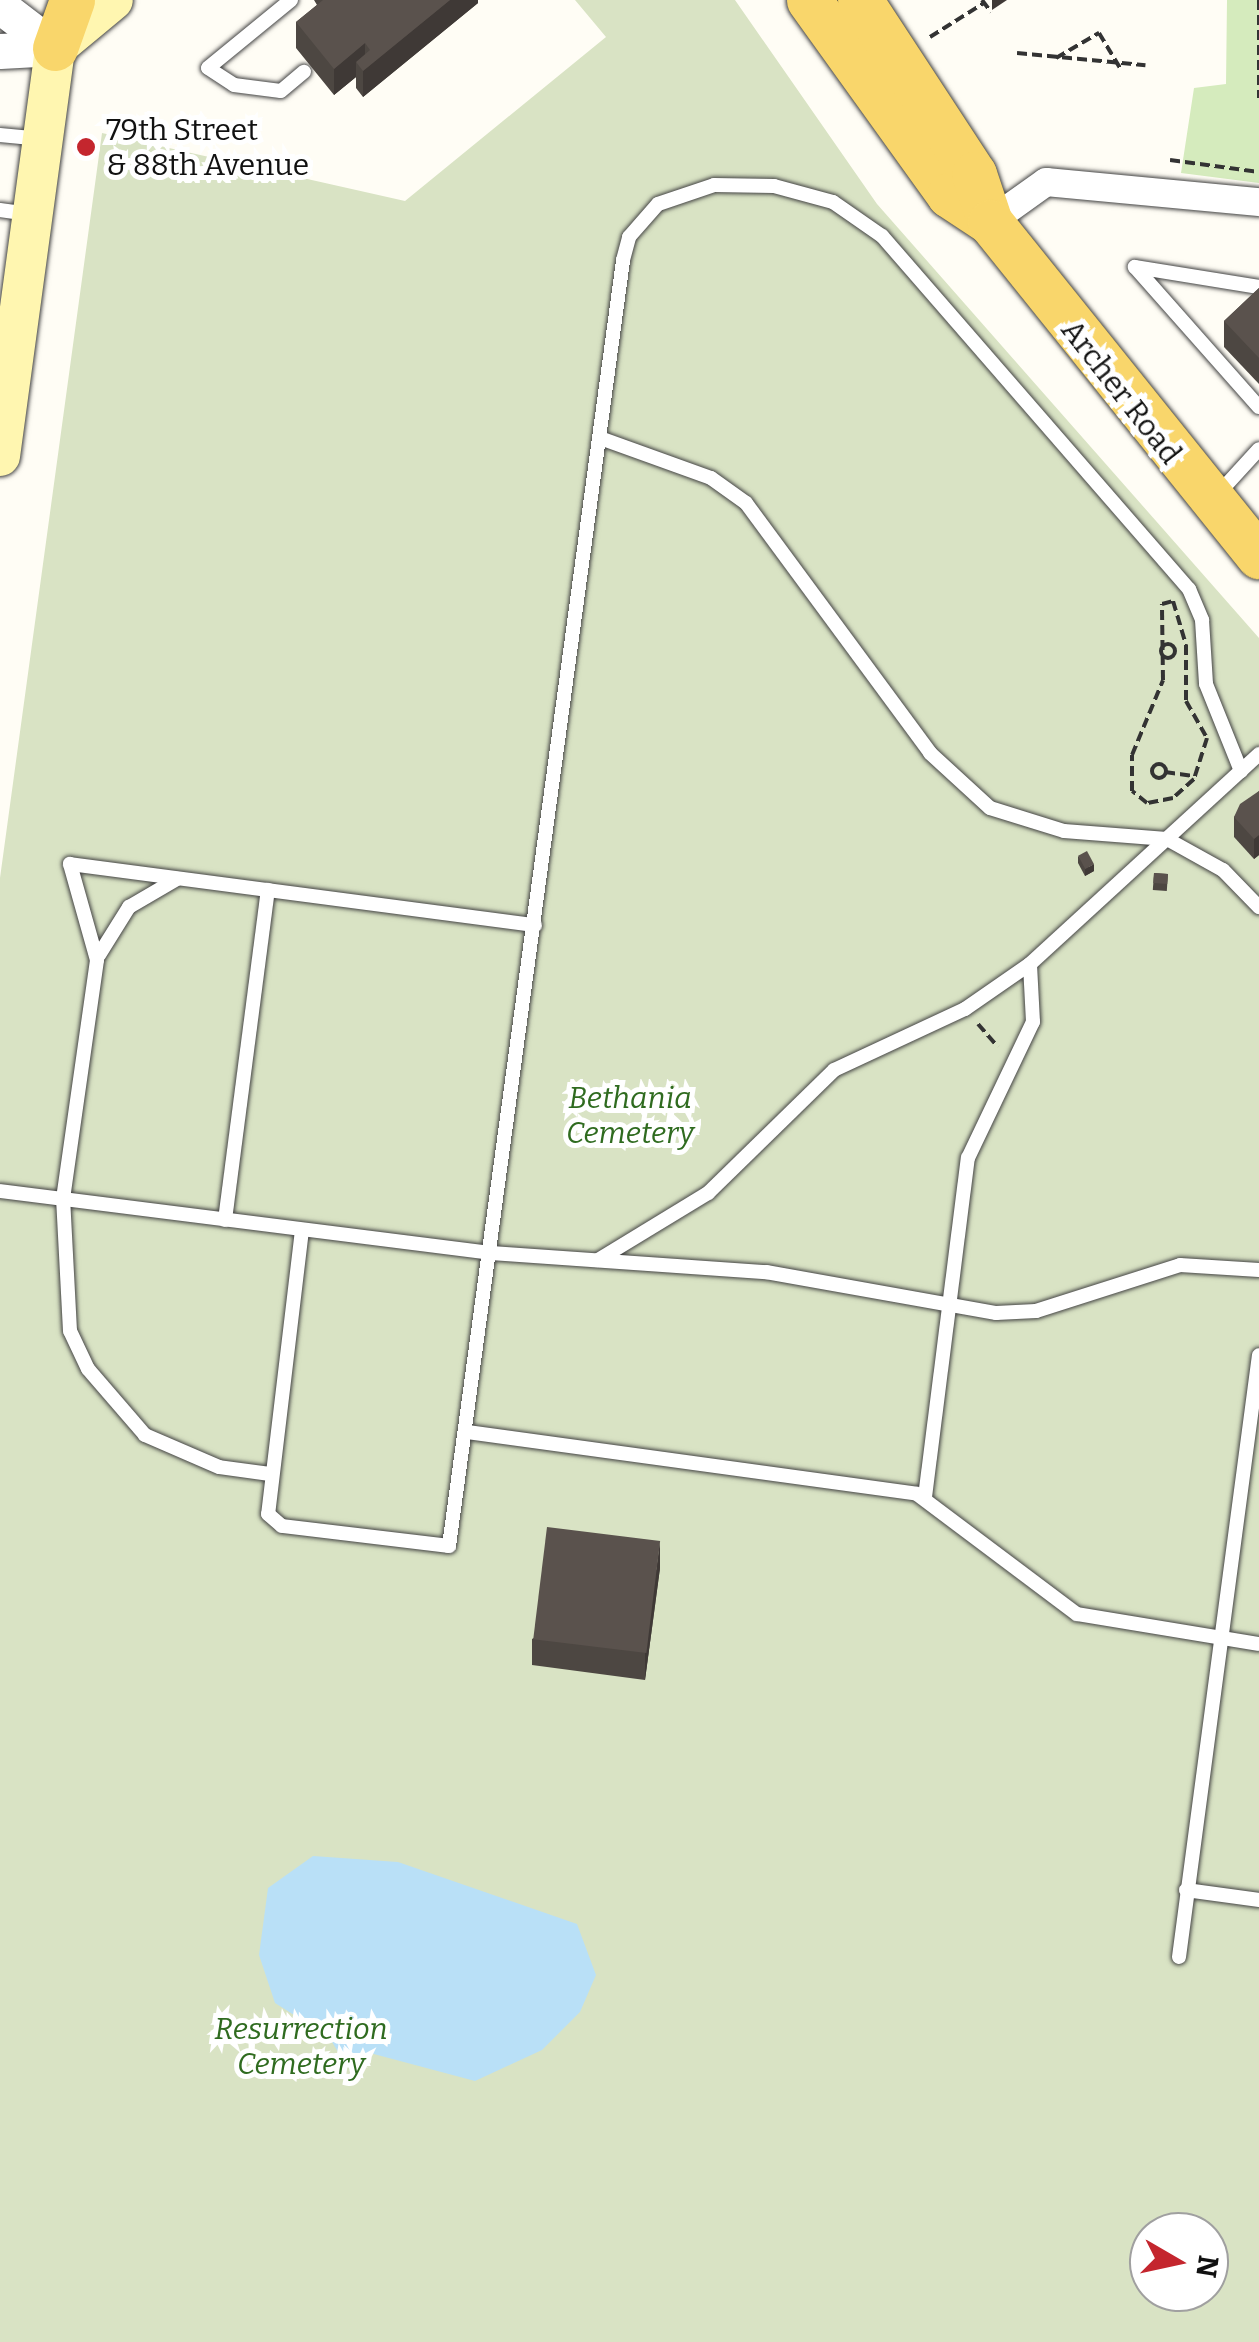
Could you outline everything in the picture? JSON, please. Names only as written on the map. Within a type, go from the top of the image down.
[{"type":"main road","points":[[0,456],[16,212],[43,139],[55,48],[56,0]]},
{"type":"main road","points":[[55,48],[72,0]]},
{"type":"main road","points":[[55,48],[113,0]]},
{"type":"main road","name":"Archer Road","points":[[809,0],[950,195],[990,222],[1210,503],[1259,556]]},
{"type":"main road","name":"Archer Road","points":[[860,0],[974,174],[990,222]]},
{"type":"street","points":[[0,6],[55,48]]},
{"type":"street","points":[[0,51],[55,48]]},
{"type":"street","points":[[990,222],[1046,182],[1259,202]]},
{"type":"lane","points":[[291,0],[208,68],[234,84],[280,91],[304,72]]},
{"type":"lane","points":[[0,135],[43,139]]},
{"type":"lane","points":[[302,1230],[270,1474],[273,1522],[440,1549],[452,1539],[624,260],[639,221],[714,185],[774,186],[833,202],[882,236],[1189,588],[1202,620],[1206,684],[1241,770]]},
{"type":"lane","points":[[1259,288],[1135,266],[1259,407]]},
{"type":"lane","points":[[600,438],[711,478],[746,503],[930,753],[990,808],[1064,832],[1167,839],[1257,896]]},
{"type":"lane","points":[[1210,503],[1259,449]]},
{"type":"lane","points":[[598,1260],[708,1193],[834,1070],[965,1009],[1030,964],[1259,754]]},
{"type":"lane","points":[[97,960],[70,864],[535,926]]},
{"type":"lane","points":[[178,878],[129,907],[97,960],[64,1200],[62,1295],[88,1368],[145,1434],[220,1467],[270,1474]]},
{"type":"lane","points":[[225,1220],[268,890]]},
{"type":"lane","points":[[925,1497],[968,1158],[1034,1022],[1030,964]]},
{"type":"lane","points":[[0,1192],[491,1253],[809,1277],[949,1306],[1036,1311],[1180,1265],[1259,1270]]},
{"type":"lane","points":[[1179,1957],[1259,1355]]},
{"type":"lane","points":[[467,1432],[925,1497],[1077,1614],[1259,1644]]},
{"type":"lane","points":[[1186,1890],[1259,1900]]},
{"type":"path","points":[[1259,0],[1259,98]]},
{"type":"path","points":[[930,37],[983,1],[990,12]]},
{"type":"path","points":[[1054,59],[1100,33],[1120,68]]},
{"type":"path","points":[[1017,53],[1120,68],[1145,65]]},
{"type":"path","points":[[1170,160],[1259,172]]},
{"type":"path","points":[[1174,601],[1186,656],[1186,700],[1206,730],[1196,776],[1177,796],[1147,803],[1132,791],[1138,771],[1132,755],[1163,680],[1161,650],[1162,604],[1174,601]]},
{"type":"path","points":[[1161,650],[1169,644],[1174,654]]},
{"type":"path","points":[[1161,650],[1186,656]]},
{"type":"path","points":[[1138,771],[1196,776]]},
{"type":"path","points":[[965,1009],[1015,1066]]},
{"type":"green space","name":"Bethania Cemetery","points":[[575,0],[735,0],[877,204],[1259,638],[1259,2342],[0,2342],[0,878],[102,133],[405,201],[606,37]]},
{"type":"green space","points":[[1227,0],[1259,0],[1259,183],[1181,173],[1194,88],[1226,84]]},
{"type":"water","points":[[313,1856],[398,1862],[577,1924],[596,1975],[580,2012],[542,2050],[475,2081],[370,2053],[343,2060],[329,2037],[275,2003],[259,1955],[268,1888]]},
{"type":"building","points":[[323,0],[450,0],[363,71],[356,62],[370,50],[365,43],[334,69],[296,22]]},
{"type":"building","points":[[1259,288],[1259,358],[1224,321]]},
{"type":"building","points":[[1259,791],[1259,835],[1254,839],[1234,817],[1240,804]]},
{"type":"building","points":[[1087,851],[1094,864],[1085,869],[1078,856]]},
{"type":"building","points":[[1154,873],[1168,874],[1167,884],[1153,883]]},
{"type":"building","points":[[547,1527],[660,1541],[646,1653],[533,1639]]},
{"type":"place","name":"79th Street & 88th Avenue","points":[[86,147]]},
{"type":"park label","name":"Resurrection Cemetery","points":[[301,2046]]}]
